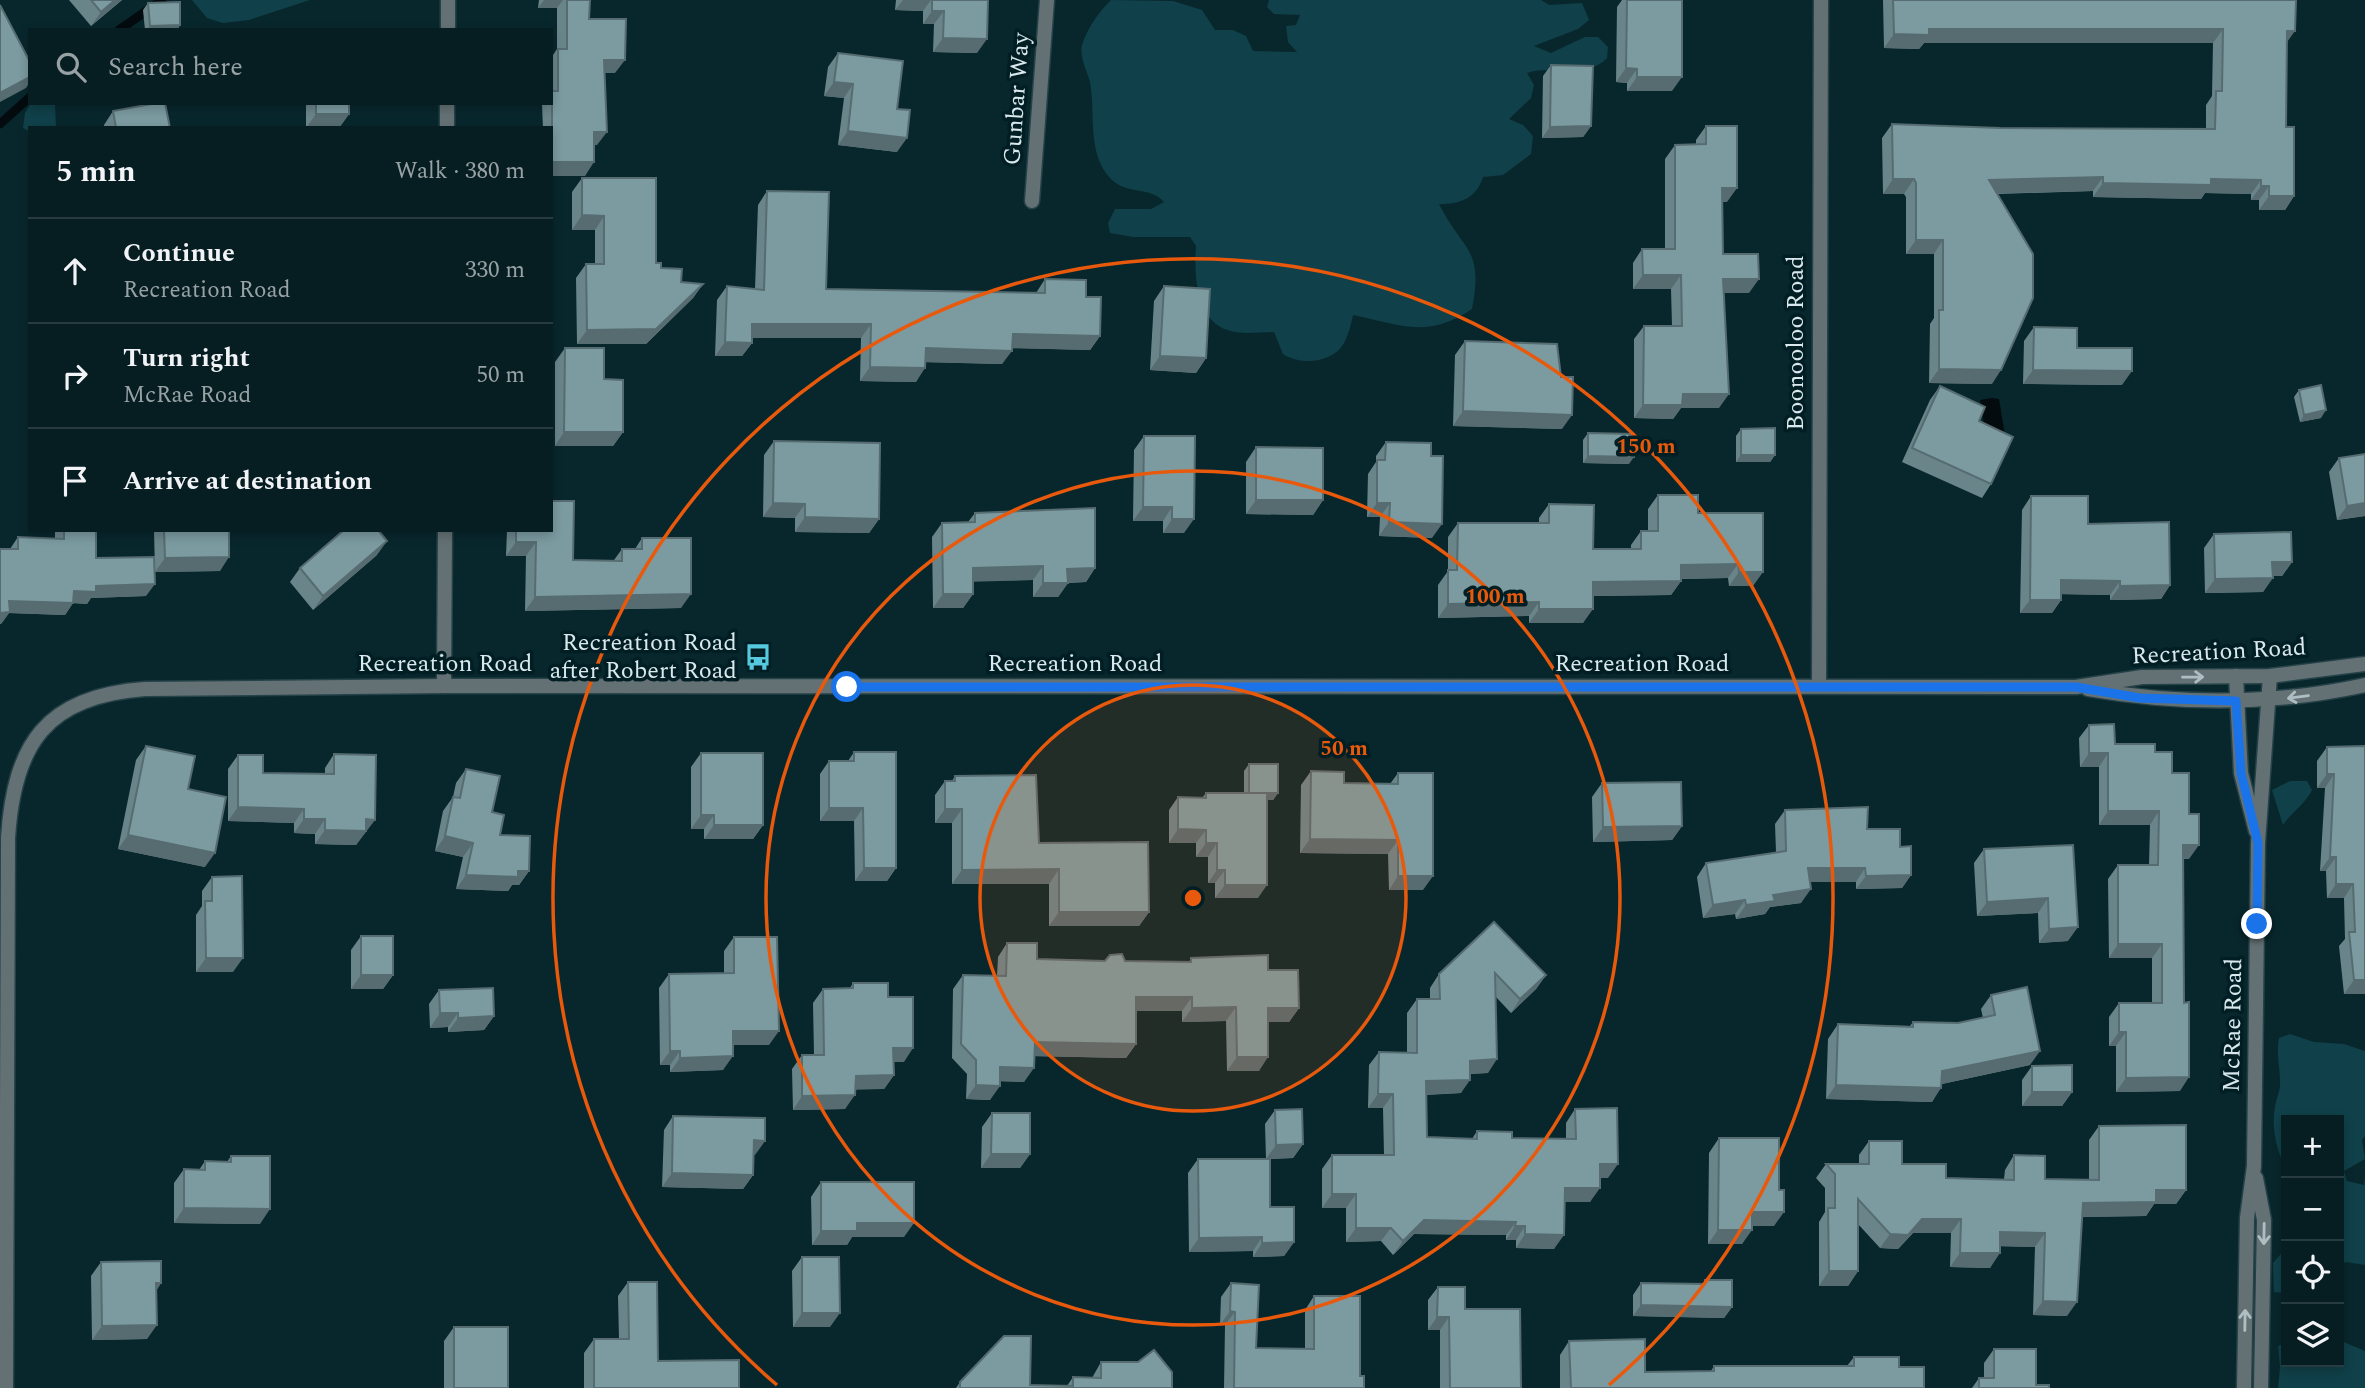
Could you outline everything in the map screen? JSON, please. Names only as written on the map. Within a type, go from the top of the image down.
[{"type":"street","points":[[448,0],[448,28]]},
{"type":"street","name":"Gunbar Way","points":[[1032,201],[1047,0]]},
{"type":"street","name":"Boonooloo Road","points":[[1819,686],[1821,0]]},
{"type":"street","points":[[447,105],[447,126]]},
{"type":"street","points":[[444,686],[445,532]]},
{"type":"street","name":"Recreation Road","points":[[6,1388],[3,1287],[8,838],[11,797],[29,747],[42,729],[77,704],[118,691],[444,686],[2076,687],[2142,677],[2270,676],[2365,664]]},
{"type":"street","name":"McRae Road","points":[[2236,676],[2241,773],[2258,843]]},
{"type":"street","name":"McRae Road","points":[[2244,1388],[2247,1218],[2254,1166],[2258,843],[2270,676]]},
{"type":"street","name":"Recreation Road","points":[[2076,687],[2140,698],[2270,701],[2365,685]]},
{"type":"street","name":"McRae Road","points":[[2254,1166],[2264,1220],[2261,1388]]},
{"type":"shaded area","points":[[192,0],[310,0],[249,20],[223,23],[207,18]]},
{"type":"shaded area","points":[[1111,0],[1173,1],[1202,10],[1215,30],[1233,30],[1246,36],[1253,51],[1297,52],[1288,42],[1286,26],[1296,25],[1300,15],[1274,14],[1267,7],[1269,0],[1541,0],[1549,5],[1582,3],[1589,20],[1578,29],[1534,46],[1551,53],[1585,37],[1598,37],[1608,47],[1607,58],[1589,69],[1527,73],[1534,85],[1531,98],[1509,119],[1523,125],[1533,136],[1531,154],[1503,175],[1483,177],[1476,190],[1466,199],[1439,204],[1473,261],[1475,289],[1472,309],[1441,324],[1427,327],[1400,325],[1353,315],[1347,336],[1339,350],[1325,358],[1307,361],[1283,354],[1274,332],[1235,332],[1222,328],[1212,320],[1200,298],[1196,246],[1190,237],[1133,237],[1110,233],[1108,223],[1115,209],[1151,209],[1164,202],[1152,194],[1118,185],[1098,159],[1092,94],[1081,49],[1090,26]]},
{"type":"shaded area","points":[[30,105],[55,105],[56,126],[28,126],[28,131],[23,128],[25,113]]},
{"type":"shaded area","points":[[1999,399],[2005,435],[1986,437],[1980,400]]},
{"type":"shaded area","points":[[2290,781],[2307,781],[2312,790],[2283,825],[2272,790]]},
{"type":"shaded area","points":[[2290,1034],[2314,1042],[2344,1044],[2365,1051],[2365,1136],[2362,1140],[2365,1159],[2344,1171],[2344,1115],[2281,1115],[2281,1158],[2274,1124],[2280,1084],[2279,1038]]},
{"type":"shaded area","points":[[2344,1171],[2347,1181],[2364,1185],[2365,1176],[2365,1265],[2344,1263]]},
{"type":"shaded area","points":[[2281,1254],[2281,1293],[2274,1292],[2273,1263]]},
{"type":"shaded area","points":[[2344,1342],[2365,1351],[2365,1388],[2278,1388],[2278,1346],[2281,1345],[2281,1367],[2344,1367]]},
{"type":"building","points":[[91,0],[115,0],[101,12]]},
{"type":"building","points":[[567,0],[590,0],[589,19],[626,19],[625,60],[604,60],[607,132],[594,132],[594,162],[553,162],[552,105],[553,91],[558,91],[558,49],[567,49]]},
{"type":"building","points":[[932,0],[988,0],[987,39],[943,38],[944,11],[932,11]]},
{"type":"building","points":[[1627,0],[1682,0],[1682,77],[1637,77],[1637,69],[1626,68]]},
{"type":"building","points":[[1893,0],[2296,0],[2295,31],[2287,31],[2286,127],[2294,127],[2294,196],[2269,196],[2269,186],[2261,186],[2261,180],[2211,179],[2211,185],[2103,183],[2103,177],[1989,180],[2033,254],[2033,298],[2001,370],[1939,369],[1939,310],[1943,310],[1943,240],[1916,240],[1916,183],[1914,179],[1893,179],[1892,124],[2000,128],[2215,129],[2216,91],[2222,91],[2223,29],[1929,29],[1929,35],[1894,34]]},
{"type":"building","points":[[180,2],[180,25],[150,26],[148,3]]},
{"type":"building","points":[[0,5],[28,58],[28,78],[0,93]]},
{"type":"building","points":[[838,53],[903,61],[897,109],[910,110],[907,138],[848,131],[853,84],[834,82]]},
{"type":"building","points":[[1551,65],[1593,66],[1591,126],[1550,127]]},
{"type":"building","points":[[146,105],[165,105],[170,126],[116,126],[113,111]]},
{"type":"building","points":[[316,105],[349,105],[349,114],[316,114]]},
{"type":"building","points":[[1706,126],[1737,126],[1737,188],[1722,188],[1723,254],[1758,254],[1759,279],[1723,279],[1729,394],[1683,394],[1682,405],[1643,405],[1644,326],[1682,326],[1681,275],[1643,275],[1642,249],[1675,249],[1675,145],[1706,144]]},
{"type":"building","points":[[582,178],[656,178],[656,263],[661,263],[661,268],[682,269],[681,282],[703,284],[656,329],[587,330],[586,264],[604,264],[604,216],[582,215]]},
{"type":"building","points":[[767,191],[829,192],[826,289],[1045,293],[1045,279],[1086,280],[1086,297],[1101,297],[1100,336],[1013,334],[1012,351],[926,348],[925,368],[870,367],[871,324],[752,324],[752,343],[725,342],[727,286],[764,290]]},
{"type":"building","points":[[1164,286],[1210,289],[1206,358],[1160,356]]},
{"type":"building","points":[[2034,327],[2077,328],[2077,348],[2132,348],[2132,371],[2033,370]]},
{"type":"building","points":[[1465,341],[1557,344],[1561,377],[1573,377],[1572,415],[1463,411]]},
{"type":"building","points":[[565,348],[604,348],[604,379],[623,380],[623,432],[564,432]]},
{"type":"building","points":[[2321,385],[2326,410],[2304,415],[2299,390]]},
{"type":"building","points":[[1940,386],[1985,407],[1979,421],[2013,437],[1991,484],[1912,448]]},
{"type":"building","points":[[1775,428],[1775,455],[1741,455],[1741,429]]},
{"type":"building","points":[[1588,433],[1634,434],[1634,457],[1588,456]]},
{"type":"building","points":[[1144,436],[1195,436],[1194,519],[1172,519],[1172,507],[1143,507]]},
{"type":"building","points":[[774,441],[880,443],[879,519],[805,517],[805,504],[773,503]]},
{"type":"building","points":[[1386,442],[1431,443],[1431,456],[1443,456],[1442,524],[1389,522],[1390,503],[1377,503],[1377,460],[1385,460]]},
{"type":"building","points":[[1256,447],[1323,448],[1323,500],[1256,500]]},
{"type":"building","points":[[2365,454],[2365,503],[2347,506],[2339,458]]},
{"type":"building","points":[[1658,495],[1698,495],[1698,513],[1763,513],[1763,572],[1739,572],[1738,564],[1681,565],[1681,581],[1593,582],[1593,609],[1539,609],[1539,602],[1448,604],[1448,570],[1457,570],[1458,523],[1549,523],[1549,504],[1594,505],[1593,549],[1641,549],[1641,531],[1658,531]]},
{"type":"building","points":[[2031,496],[2088,496],[2088,524],[2169,522],[2170,585],[2120,586],[2120,581],[2061,580],[2061,600],[2030,600]]},
{"type":"building","points":[[553,501],[574,501],[573,560],[622,561],[622,549],[642,549],[642,538],[691,538],[691,594],[535,597],[536,542],[516,542],[516,532],[553,532]]},
{"type":"building","points":[[1095,508],[1095,568],[1067,569],[1068,583],[1043,583],[1043,566],[973,568],[973,594],[943,594],[942,523],[975,522],[975,513]]},
{"type":"building","points":[[64,532],[96,532],[96,558],[154,557],[155,584],[96,586],[96,592],[74,591],[73,603],[9,601],[10,612],[0,613],[0,549],[18,549],[18,537],[64,539]]},
{"type":"building","points":[[164,532],[229,532],[229,557],[165,558]]},
{"type":"building","points":[[342,532],[380,532],[387,541],[323,596],[300,568]]},
{"type":"building","points":[[2291,532],[2292,562],[2272,562],[2273,578],[2215,579],[2214,534]]},
{"type":"building","points":[[2114,724],[2115,744],[2155,744],[2155,752],[2172,752],[2172,773],[2189,773],[2189,814],[2199,814],[2199,845],[2183,845],[2184,1003],[2189,1002],[2189,1077],[2126,1078],[2126,1032],[2119,1032],[2119,1003],[2162,1003],[2162,944],[2118,944],[2118,865],[2158,865],[2159,811],[2108,811],[2108,753],[2089,753],[2089,725]]},
{"type":"building","points":[[146,746],[195,756],[188,789],[226,797],[215,853],[128,835]]},
{"type":"building","points":[[2365,746],[2365,980],[2354,980],[2349,932],[2355,932],[2353,884],[2336,884],[2336,857],[2330,857],[2334,774],[2327,774],[2327,747]]},
{"type":"building","points":[[854,752],[896,752],[896,868],[864,868],[863,808],[829,808],[829,761],[854,761]]},
{"type":"building","points":[[701,753],[763,753],[763,825],[714,825],[714,815],[701,815]]},
{"type":"building","points":[[334,754],[376,755],[375,820],[366,819],[366,831],[325,830],[325,819],[304,819],[304,809],[238,807],[238,755],[263,755],[263,773],[334,774]]},
{"type":"building","points":[[1249,764],[1278,764],[1278,793],[1249,793]]},
{"type":"building","points":[[466,769],[500,776],[492,812],[504,815],[500,835],[530,836],[529,871],[518,871],[518,877],[466,875],[473,843],[445,836],[453,797],[460,798]]},
{"type":"building","points":[[1311,771],[1344,772],[1344,783],[1398,784],[1398,773],[1433,773],[1433,876],[1398,876],[1398,840],[1310,839]]},
{"type":"building","points":[[1036,775],[1039,843],[1148,842],[1149,912],[1059,912],[1059,869],[962,870],[962,809],[945,809],[945,781],[955,781],[955,776]]},
{"type":"building","points":[[1681,782],[1682,826],[1603,827],[1602,783]]},
{"type":"building","points":[[1206,793],[1267,793],[1267,885],[1225,885],[1225,870],[1217,870],[1217,843],[1206,843],[1206,830],[1178,829],[1178,797],[1206,798]]},
{"type":"building","points":[[1868,807],[1867,829],[1900,829],[1900,847],[1911,846],[1911,875],[1866,876],[1865,868],[1808,868],[1811,889],[1773,895],[1775,901],[1746,905],[1745,900],[1713,905],[1706,863],[1786,851],[1785,810]]},
{"type":"building","points":[[2073,845],[2078,927],[2049,929],[2048,898],[1987,902],[1984,849]]},
{"type":"building","points":[[242,876],[243,958],[206,958],[205,901],[212,901],[212,877]]},
{"type":"building","points":[[1494,922],[1546,975],[1520,999],[1495,973],[1497,1059],[1470,1061],[1470,1080],[1426,1081],[1427,1137],[1477,1139],[1477,1131],[1512,1132],[1512,1138],[1576,1139],[1575,1109],[1617,1108],[1618,1164],[1600,1164],[1600,1188],[1565,1188],[1564,1235],[1525,1234],[1525,1226],[1515,1226],[1516,1222],[1424,1220],[1403,1241],[1391,1228],[1356,1228],[1356,1194],[1332,1194],[1332,1155],[1394,1155],[1393,1094],[1378,1094],[1379,1052],[1417,1053],[1417,999],[1440,999],[1439,974]]},
{"type":"building","points":[[361,936],[393,936],[393,975],[361,975]]},
{"type":"building","points":[[734,937],[777,937],[779,1031],[733,1031],[733,1056],[680,1058],[680,1051],[670,1051],[669,974],[734,973]]},
{"type":"building","points":[[1007,943],[1037,943],[1037,959],[1105,961],[1110,955],[1122,954],[1125,961],[1191,962],[1191,958],[1268,955],[1268,970],[1298,970],[1299,1008],[1268,1008],[1268,1057],[1237,1057],[1236,1007],[1192,1008],[1192,997],[1136,997],[1136,1044],[1035,1042],[1034,1068],[1000,1067],[1000,1086],[976,1085],[976,1060],[961,1044],[963,975],[1006,976]]},
{"type":"building","points":[[853,983],[888,983],[888,997],[913,997],[913,1048],[893,1048],[894,1075],[856,1076],[855,1095],[802,1096],[802,1055],[824,1055],[823,989],[853,988]]},
{"type":"building","points":[[2027,987],[2040,1051],[1942,1071],[1941,1088],[1836,1085],[1838,1024],[1913,1027],[1913,1022],[1958,1023],[1995,1015],[1991,995]]},
{"type":"building","points":[[493,988],[494,1016],[458,1018],[458,1013],[440,1013],[439,990]]},
{"type":"building","points":[[2072,1065],[2072,1092],[2032,1092],[2032,1066]]},
{"type":"building","points":[[1302,1109],[1303,1144],[1276,1145],[1275,1110]]},
{"type":"building","points":[[992,1113],[1030,1113],[1030,1154],[991,1154]]},
{"type":"building","points":[[673,1116],[765,1118],[765,1141],[754,1140],[753,1175],[672,1173]]},
{"type":"building","points":[[2186,1125],[2186,1190],[2156,1190],[2156,1202],[2083,1203],[2077,1302],[2043,1301],[2045,1233],[2000,1232],[2000,1253],[1960,1253],[1961,1219],[1922,1219],[1908,1235],[1890,1234],[1858,1199],[1858,1271],[1829,1271],[1828,1208],[1835,1208],[1835,1174],[1826,1164],[1869,1164],[1869,1141],[1902,1141],[1902,1164],[1946,1164],[1946,1178],[2014,1180],[2014,1155],[2045,1156],[2045,1179],[2099,1180],[2099,1126]]},
{"type":"building","points":[[1719,1138],[1779,1138],[1779,1190],[1784,1190],[1784,1212],[1752,1212],[1752,1230],[1718,1230]]},
{"type":"building","points":[[231,1156],[270,1156],[270,1209],[184,1208],[184,1169],[205,1170],[205,1161],[231,1162]]},
{"type":"building","points":[[1198,1159],[1270,1159],[1270,1207],[1294,1207],[1294,1242],[1262,1243],[1262,1237],[1199,1238]]},
{"type":"building","points":[[821,1182],[914,1182],[914,1223],[857,1223],[857,1231],[821,1231]]},
{"type":"building","points":[[802,1257],[839,1257],[840,1313],[802,1313]]},
{"type":"building","points":[[161,1261],[161,1283],[156,1283],[157,1325],[102,1326],[101,1262]]},
{"type":"building","points":[[1705,1280],[1732,1280],[1732,1307],[1641,1305],[1641,1283],[1705,1284]]},
{"type":"building","points":[[628,1282],[657,1282],[658,1361],[739,1360],[739,1388],[594,1388],[594,1339],[629,1339]]},
{"type":"building","points":[[1231,1283],[1259,1285],[1256,1348],[1314,1349],[1314,1296],[1360,1296],[1360,1376],[1364,1376],[1364,1388],[1234,1388],[1235,1312],[1230,1311]]},
{"type":"building","points":[[1438,1287],[1465,1287],[1465,1309],[1520,1309],[1521,1388],[1450,1388],[1449,1317],[1437,1317]]},
{"type":"building","points":[[454,1327],[508,1327],[508,1388],[454,1388]]},
{"type":"building","points":[[1004,1336],[1031,1336],[1030,1385],[1073,1386],[1073,1377],[1101,1378],[1101,1362],[1138,1362],[1154,1350],[1172,1372],[1172,1388],[960,1388],[960,1382]]},
{"type":"building","points":[[1645,1339],[1645,1372],[1714,1371],[1714,1366],[1854,1366],[1854,1357],[1899,1357],[1899,1367],[1924,1367],[1924,1388],[1571,1388],[1569,1341]]},
{"type":"building","points":[[1994,1349],[2036,1349],[2036,1385],[2049,1385],[2049,1388],[1979,1388],[1979,1378],[1994,1378]]},
{"type":"waterway","points":[[122,28],[162,0]]},
{"type":"waterway","points":[[0,124],[28,99]]},
{"type":"place","name":"Recreation Road after Robert Road","points":[[758,657]]},
{"type":"route","points":[[847,687],[2076,687],[2140,698],[2236,701],[2241,773],[2258,843],[2257,924]]}]
